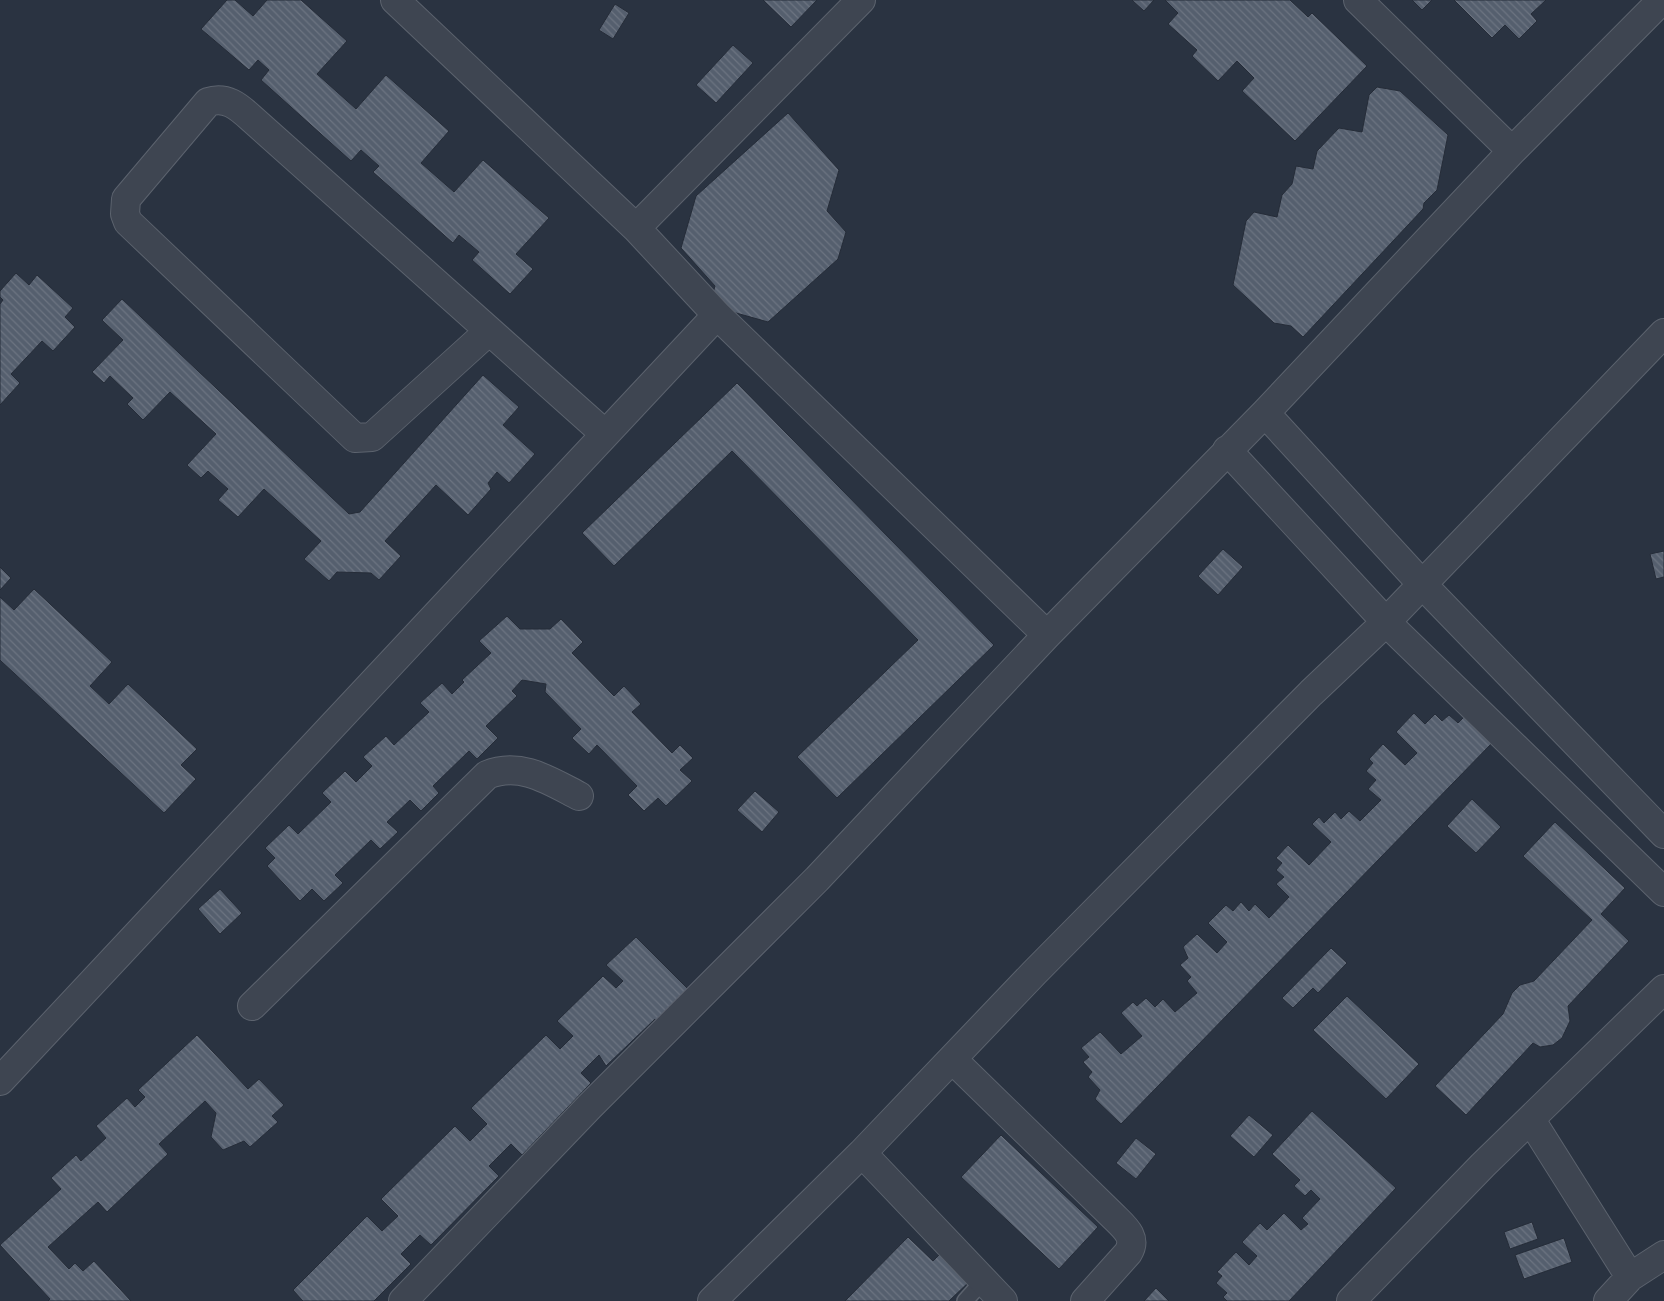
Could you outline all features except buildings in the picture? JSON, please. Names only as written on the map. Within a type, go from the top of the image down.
[{"type":"street","points":[[395,0],[636,228],[716,315],[1047,635]]},
{"type":"street","points":[[636,228],[861,0]]},
{"type":"street","points":[[1358,0],[1512,152]]},
{"type":"street","points":[[403,1301],[590,1106],[817,879],[1047,635],[1265,412],[1512,152],[1662,0]]},
{"type":"street","points":[[489,331],[372,437],[355,438],[128,222],[125,214],[126,199],[208,102],[216,99],[225,100],[239,107],[605,434]]},
{"type":"street","points":[[0,1080],[716,315]]},
{"type":"street","points":[[712,1301],[862,1153],[1311,693],[1386,622],[1421,583],[1664,333]]},
{"type":"street","points":[[1265,412],[1421,583],[1664,834]]},
{"type":"street","points":[[1227,450],[1386,622],[1664,892]]},
{"type":"street","points":[[252,1006],[487,775],[500,770],[521,770],[540,776],[579,796]]},
{"type":"street","points":[[1351,1301],[1484,1165],[1664,989]]},
{"type":"street","points":[[952,1059],[1112,1215],[1132,1237],[1132,1244],[1128,1253],[1085,1301]]},
{"type":"street","points":[[1531,1120],[1630,1277]]},
{"type":"street","points":[[862,1153],[974,1292],[1003,1301]]},
{"type":"street","points":[[1608,1301],[1630,1277],[1664,1255]]}]
